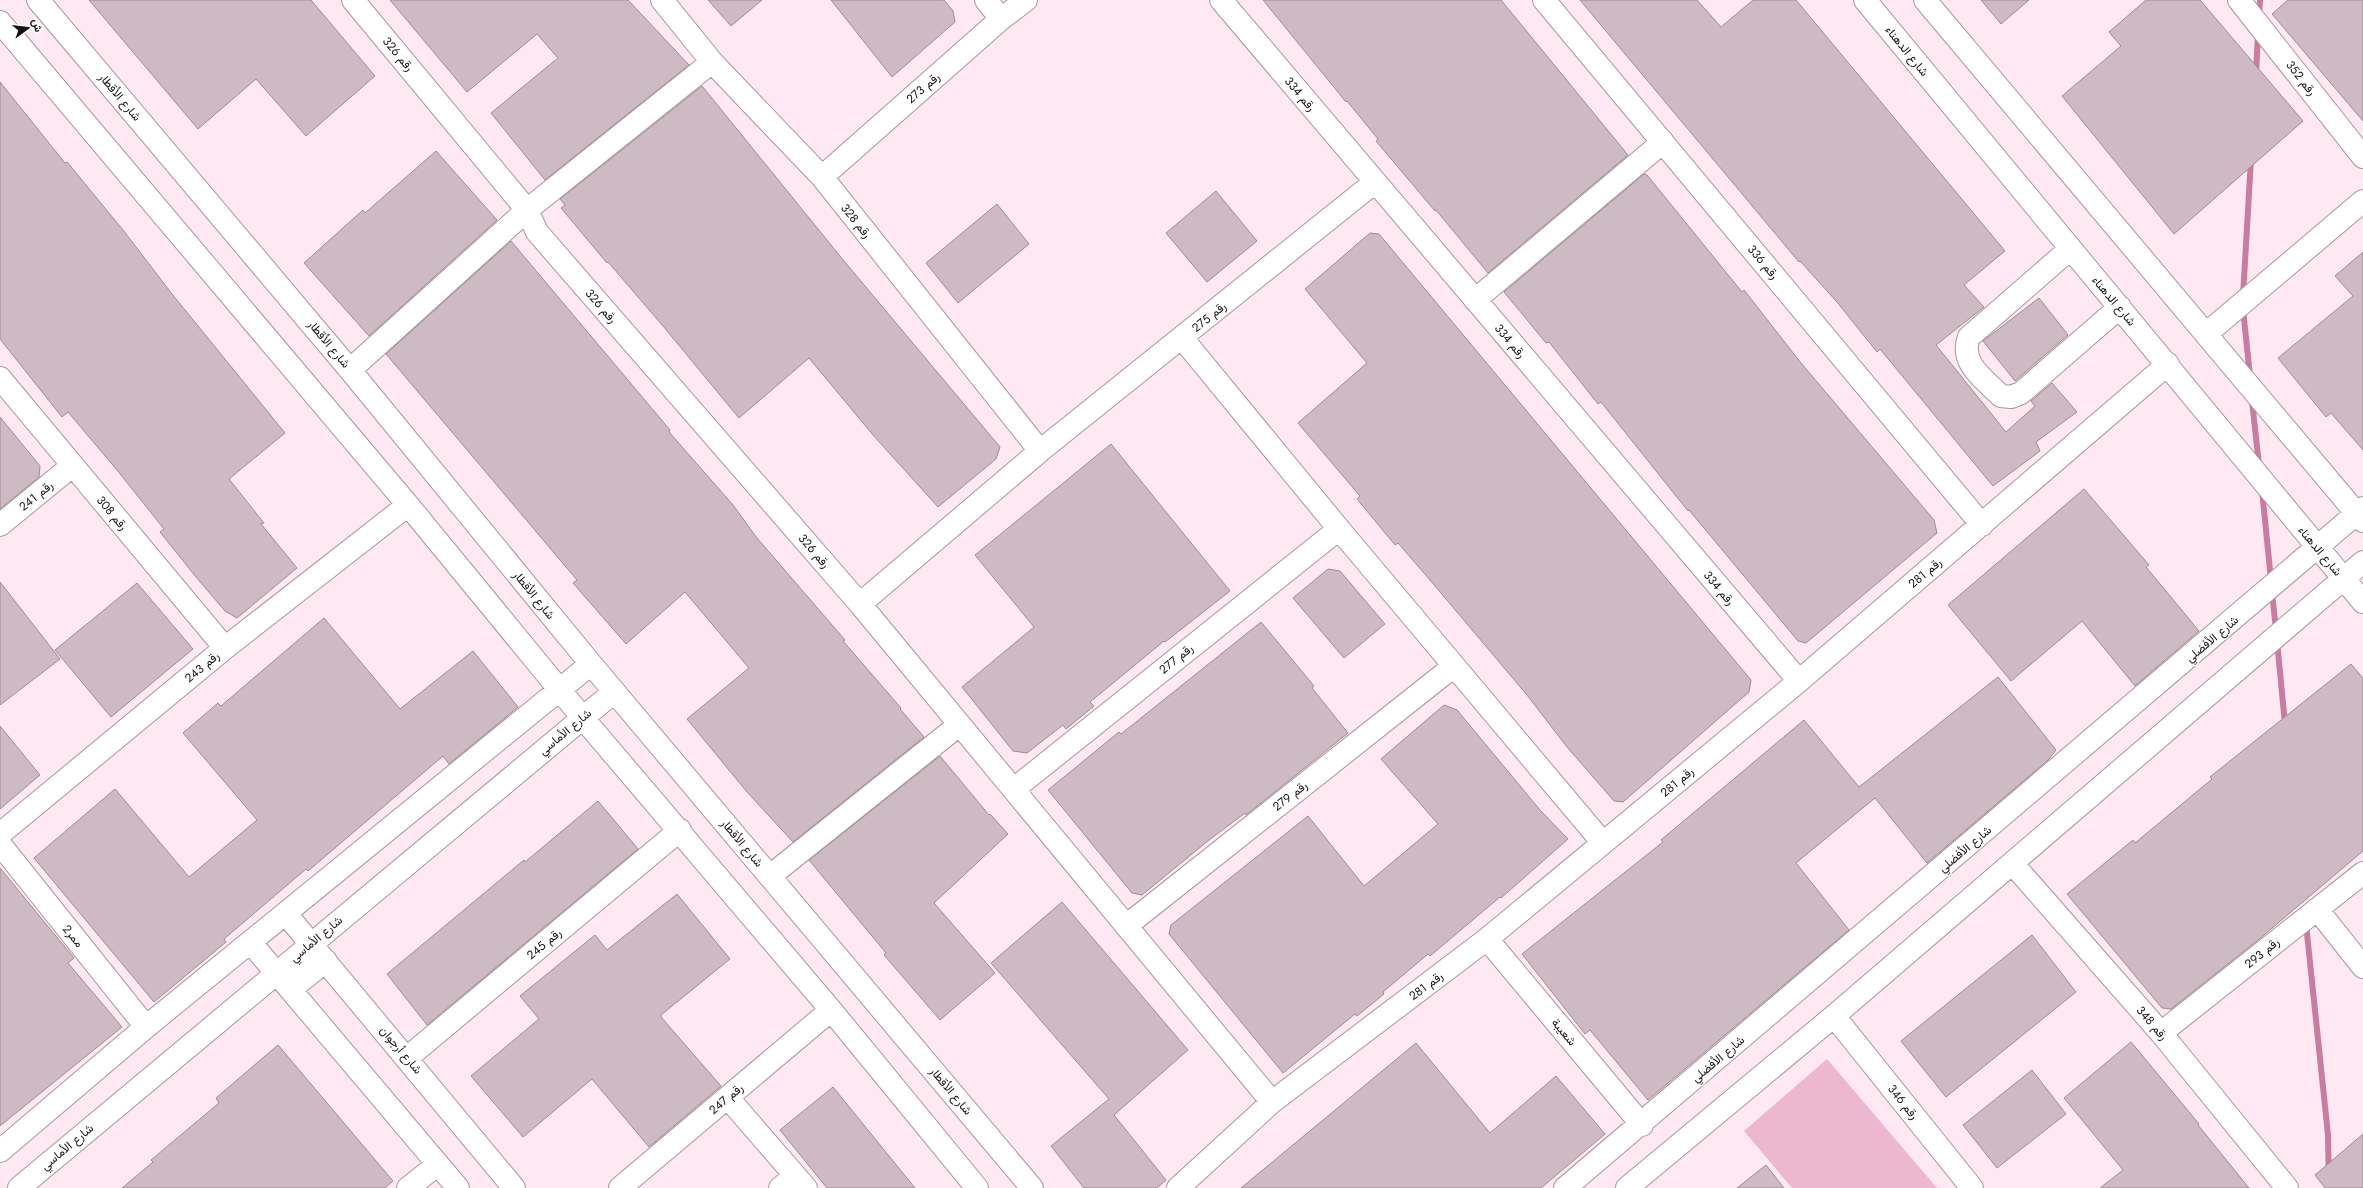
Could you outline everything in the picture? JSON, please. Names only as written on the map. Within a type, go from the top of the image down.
[{"type":"street","name":"شارع الأقطار","points":[[38,0],[350,370],[614,692],[1032,1188]]},
{"type":"street","name":"رقم 326","points":[[353,0],[527,210],[537,232],[860,604],[1272,1102]]},
{"type":"street","name":"رقم 328","points":[[662,0],[712,62],[822,177],[1040,451]]},
{"type":"street","points":[[986,0],[1001,19]]},
{"type":"street","name":"رقم 273","points":[[822,177],[1001,19],[1026,0]]},
{"type":"street","name":"رقم 334","points":[[1221,0],[1799,681]]},
{"type":"street","name":"رقم 336","points":[[1544,0],[1982,525]]},
{"type":"street","name":"شارع الدهناء","points":[[1864,0],[2070,249],[2168,364],[2318,549],[2363,602]]},
{"type":"street","points":[[1925,0],[2206,334],[2361,514]]},
{"type":"street","name":"رقم 352","points":[[2239,0],[2363,157]]},
{"type":"street","points":[[0,22],[408,505],[562,690],[582,717],[680,830],[831,1010],[977,1188]]},
{"type":"street","points":[[350,370],[527,210],[712,62]]},
{"type":"street","points":[[1476,300],[1663,142]]},
{"type":"street","name":"رقم 275","points":[[860,604],[1040,451],[1375,182]]},
{"type":"street","points":[[2206,334],[2363,202]]},
{"type":"street","points":[[2070,249],[1969,337],[1965,348],[1968,361],[2000,396],[2011,397],[2021,393],[2120,307]]},
{"type":"street","points":[[1182,338],[1339,529],[1603,844]]},
{"type":"street","name":"رقم 281","points":[[1178,1188],[1272,1102],[1486,939],[1799,681],[2168,364]]},
{"type":"street","name":"رقم 308","points":[[0,378],[225,648]]},
{"type":"street","name":"رقم 241","points":[[0,525],[72,466]]},
{"type":"street","name":"رقم 243","points":[[0,834],[225,648],[408,505]]},
{"type":"street","name":"شارع الأفضلي","points":[[1565,1188],[1642,1125],[2361,514]]},
{"type":"street","name":"رقم 277","points":[[1014,789],[1339,529]]},
{"type":"street","points":[[1627,1188],[1834,1016],[2363,562]]},
{"type":"street","points":[[0,1151],[146,1027],[562,690],[591,664]]},
{"type":"street","name":"رقم 279","points":[[1126,926],[1454,666]]},
{"type":"street","name":"شارع الأماسي","points":[[19,1188],[276,972],[614,692]]},
{"type":"street","points":[[770,876],[959,725]]},
{"type":"street","name":"رقم 245","points":[[408,1058],[680,830]]},
{"type":"street","name":"ممر2","points":[[0,844],[146,1027]]},
{"type":"street","name":"رقم 348","points":[[2012,863],[2161,1034],[2287,1188]]},
{"type":"street","name":"رقم 293","points":[[2161,1034],[2363,873]]},
{"type":"street","points":[[2317,909],[2363,967]]},
{"type":"street","name":"شارع أرجوان","points":[[286,914],[408,1058],[514,1188]]},
{"type":"street","name":"شعيبة","points":[[1486,939],[1642,1125]]},
{"type":"street","points":[[251,943],[458,1188]]},
{"type":"street","points":[[291,989],[326,961]]},
{"type":"street","name":"رقم 247","points":[[620,1188],[831,1010]]},
{"type":"street","name":"رقم 346","points":[[1834,1016],[1972,1188]]},
{"type":"street","points":[[728,1098],[794,1184]]},
{"type":"street","points":[[408,1188],[438,1164]]},
{"type":"shaded area","points":[[1827,1059],[1937,1188],[1792,1188],[1744,1131]]},
{"type":"building","points":[[89,0],[311,0],[375,76],[306,136],[256,79],[198,129]]},
{"type":"building","points":[[390,0],[628,0],[689,65],[545,180],[491,113],[558,58],[537,34],[467,92]]},
{"type":"building","points":[[708,0],[762,0],[731,26]]},
{"type":"building","points":[[831,0],[944,0],[953,11],[955,22],[892,77]]},
{"type":"building","points":[[1263,0],[1501,0],[1628,155],[1488,273],[1376,141],[1378,139]]},
{"type":"building","points":[[1580,0],[1697,0],[1721,27],[1753,0],[1796,0],[2005,251],[1964,285],[1984,307],[1936,345],[2006,432],[2035,406],[2031,401],[2052,383],[2077,412],[2036,442],[2040,451],[1993,486],[1880,349],[1877,352],[1837,302],[1800,261],[1799,262]]},
{"type":"building","points":[[1981,0],[2029,0],[2001,24]]},
{"type":"building","points":[[2146,0],[2200,0],[2303,121],[2174,234],[2062,96],[2121,46],[2109,32]]},
{"type":"building","points":[[2288,0],[2363,0],[2363,121],[2272,14]]},
{"type":"building","points":[[0,82],[65,163],[67,162],[123,230],[172,294],[285,433],[229,479],[264,523],[261,524],[297,568],[237,618],[225,611],[196,577],[160,532],[164,529],[117,470],[68,412],[62,417],[0,339]]},
{"type":"building","points":[[702,86],[844,261],[1000,447],[996,459],[938,507],[873,435],[809,358],[739,418],[663,326],[561,208],[565,205],[560,199]]},
{"type":"building","points":[[436,151],[497,220],[369,336],[304,263],[363,210],[365,213]]},
{"type":"building","points":[[1644,174],[1647,175],[1742,292],[1744,290],[1801,363],[1934,520],[1937,533],[1806,643],[1798,641],[1689,510],[1688,511],[1601,402],[1598,404],[1549,342],[1546,343],[1504,292]]},
{"type":"building","points":[[1216,191],[1257,241],[1207,282],[1166,233]]},
{"type":"building","points":[[997,204],[1029,244],[958,303],[926,263]]},
{"type":"building","points":[[1370,233],[1379,234],[1751,680],[1749,692],[1623,802],[1614,801],[1567,747],[1527,695],[1430,580],[1398,543],[1395,545],[1357,499],[1360,496],[1298,423],[1367,363],[1305,289]]},
{"type":"building","points":[[511,241],[670,430],[669,432],[733,505],[757,538],[845,640],[843,641],[924,737],[793,842],[747,792],[687,719],[749,668],[685,592],[626,644],[573,583],[577,580],[386,354]]},
{"type":"building","points":[[2363,252],[2363,450],[2331,413],[2326,417],[2278,358],[2353,296],[2335,276]]},
{"type":"building","points":[[2039,298],[2068,335],[2015,381],[1983,341]]},
{"type":"building","points":[[0,417],[40,466],[39,477],[0,509]]},
{"type":"building","points":[[1111,444],[1230,591],[1165,642],[1164,641],[1090,702],[1094,706],[1066,729],[1063,725],[1027,753],[1013,751],[962,687],[1034,627],[975,555]]},
{"type":"building","points":[[2084,489],[2149,565],[2146,567],[2199,631],[2135,686],[2082,621],[2011,681],[1948,605]]},
{"type":"building","points":[[1328,569],[1340,571],[1385,624],[1344,658],[1293,598]]},
{"type":"building","points":[[0,582],[60,659],[0,705]]},
{"type":"building","points":[[137,583],[193,649],[111,717],[55,650]]},
{"type":"building","points":[[324,618],[400,709],[473,651],[518,707],[449,764],[443,756],[308,871],[306,869],[224,939],[226,942],[154,1002],[34,858],[115,789],[189,877],[257,820],[183,733],[218,703],[221,706]]},
{"type":"building","points":[[1261,622],[1314,686],[1312,688],[1348,733],[1246,815],[1245,813],[1209,840],[1142,895],[1132,893],[1048,790],[1119,732],[1121,734]]},
{"type":"building","points":[[2351,664],[2363,678],[2363,851],[2258,940],[2171,1009],[2162,1008],[2067,894],[2133,840],[2135,843],[2212,779],[2210,777]]},
{"type":"building","points":[[1998,677],[2056,750],[2048,760],[1927,863],[1875,798],[1796,863],[1849,930],[1648,1100],[1590,1030],[1585,1034],[1522,954],[1663,842],[1661,840],[1804,720],[1859,787]]},
{"type":"building","points":[[1444,705],[1457,710],[1540,810],[1568,839],[1501,898],[1500,897],[1430,956],[1428,954],[1383,992],[1384,994],[1357,1016],[1355,1014],[1283,1073],[1169,934],[1171,925],[1308,816],[1364,886],[1438,824],[1381,759]]},
{"type":"building","points":[[0,726],[40,775],[0,809]]},
{"type":"building","points":[[940,756],[989,815],[990,814],[1008,834],[934,903],[995,973],[940,1020],[884,955],[886,953],[809,860]]},
{"type":"building","points":[[598,801],[638,849],[427,1025],[387,974],[524,860],[525,862]]},
{"type":"building","points":[[0,868],[74,958],[68,963],[122,1027],[0,1126]]},
{"type":"building","points":[[677,894],[730,959],[661,1015],[661,1017],[721,1086],[649,1147],[592,1079],[523,1137],[471,1076],[539,1019],[520,996],[595,935],[607,950]]},
{"type":"building","points":[[1062,902],[1188,1050],[1114,1115],[1166,1180],[1157,1188],[1084,1188],[1051,1146],[1109,1099],[991,963]]},
{"type":"building","points":[[2032,935],[2076,992],[1946,1097],[1901,1041]]},
{"type":"building","points":[[2131,1042],[2199,1124],[2198,1125],[2249,1188],[2100,1188],[2123,1170],[2064,1098]]},
{"type":"building","points":[[1416,1043],[1490,1133],[1556,1076],[1605,1134],[1541,1188],[1241,1188]]},
{"type":"building","points":[[278,1045],[393,1181],[385,1188],[122,1188],[153,1162],[151,1160],[219,1103],[216,1098]]},
{"type":"building","points":[[2032,1070],[2066,1114],[1997,1168],[1963,1125]]},
{"type":"building","points":[[833,1087],[915,1188],[827,1188],[780,1130]]},
{"type":"building","points":[[2363,1134],[2363,1188],[2325,1188],[2315,1175]]},
{"type":"building","points":[[1766,1165],[1784,1188],[1737,1188]]},
{"type":"waterway","points":[[2259,16],[2260,0]]},
{"type":"waterway","points":[[2256,74],[2258,34]]},
{"type":"waterway","points":[[2243,296],[2251,159]]},
{"type":"waterway","points":[[2243,309],[2250,376]]},
{"type":"waterway","points":[[2252,401],[2259,465]]},
{"type":"waterway","points":[[2262,490],[2271,580]]},
{"type":"waterway","points":[[2272,592],[2276,630]]},
{"type":"waterway","points":[[2277,641],[2285,724]]},
{"type":"waterway","points":[[2306,924],[2328,1135],[2329,1188]]}]
